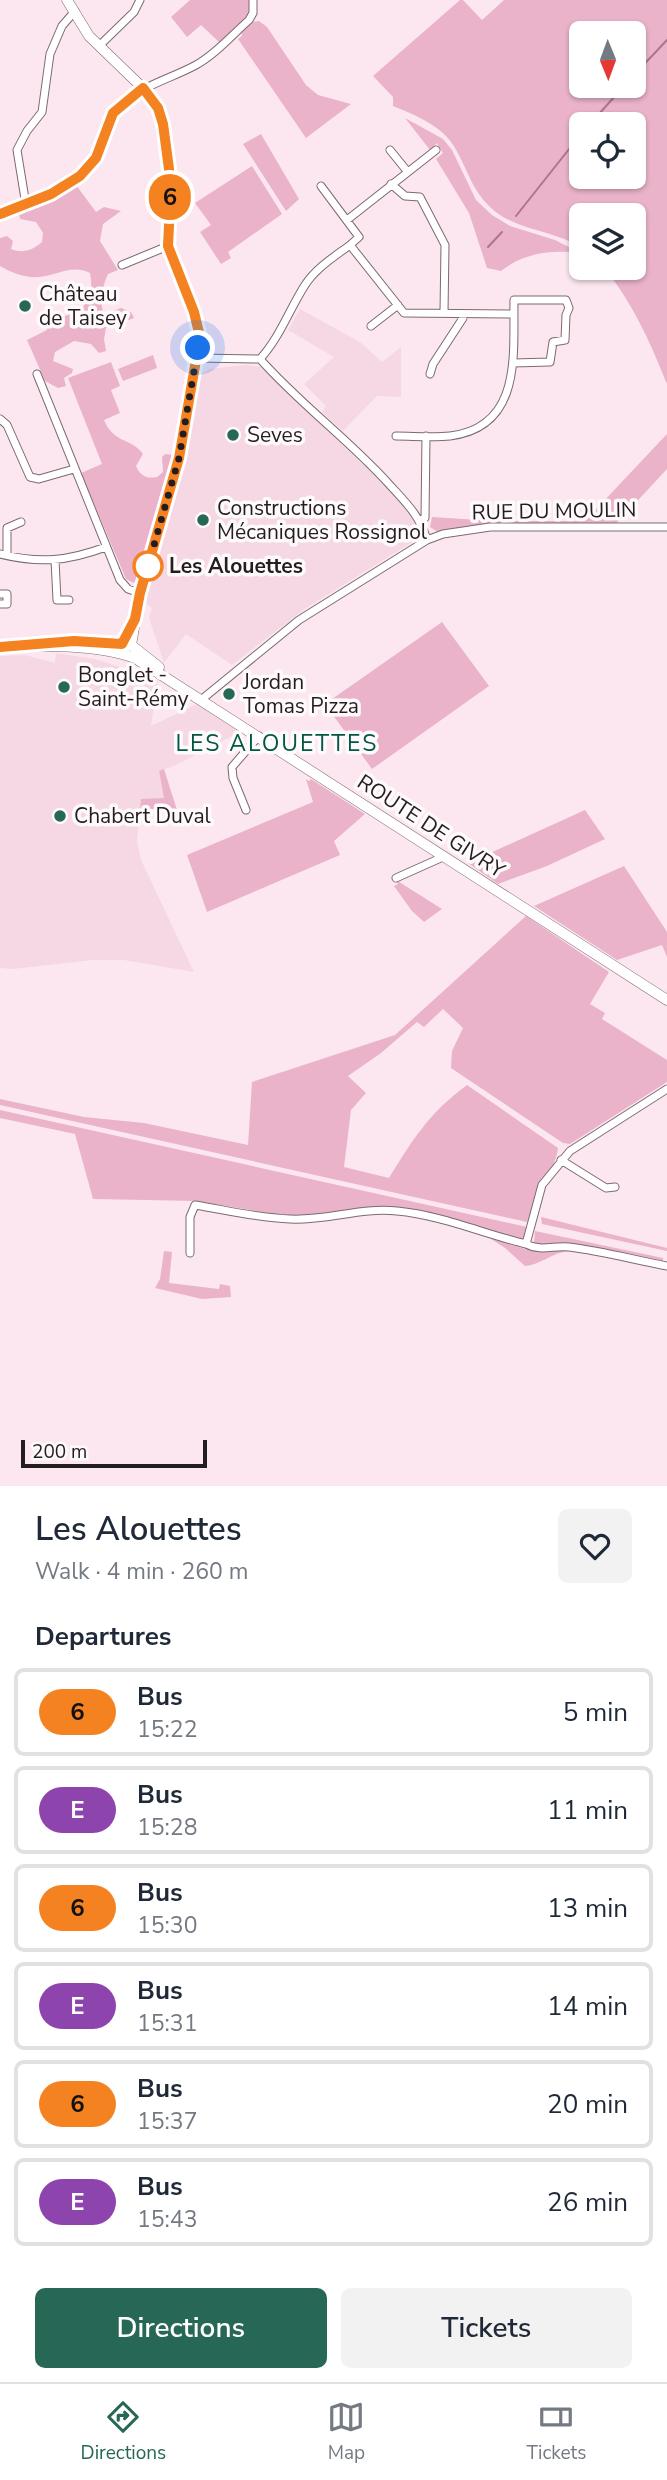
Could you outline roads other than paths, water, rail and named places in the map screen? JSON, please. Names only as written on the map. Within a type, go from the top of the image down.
[{"type":"main road","points":[[67,0],[89,36],[143,88],[158,108],[166,141],[171,184],[168,246],[198,325],[197,358],[179,458],[125,648]]},
{"type":"main road","points":[[0,647],[74,641],[125,648]]},
{"type":"main road","points":[[38,645],[125,648]]},
{"type":"main road","name":"ROUTE DE GIVRY","points":[[125,648],[201,700],[667,1000]]},
{"type":"street","points":[[99,46],[134,12],[140,0]]},
{"type":"street","points":[[0,214],[67,186],[80,176],[96,158],[113,113],[143,88],[207,59],[248,20],[253,13],[253,0]]},
{"type":"street","points":[[26,205],[17,150],[27,131],[43,112],[50,54],[62,26],[75,11]]},
{"type":"street","points":[[390,150],[407,171]]},
{"type":"street","points":[[347,220],[436,150]]},
{"type":"street","points":[[391,184],[405,196],[420,197],[445,245],[443,313]]},
{"type":"street","points":[[260,359],[281,332],[305,285],[315,273],[359,237],[321,186]]},
{"type":"street","points":[[349,245],[404,313],[514,314]]},
{"type":"street","points":[[122,265],[168,246]]},
{"type":"street","points":[[396,436],[457,435],[489,418],[508,391],[513,363],[514,300],[566,300],[569,307],[566,314],[565,340],[553,342],[550,362],[513,363]]},
{"type":"street","points":[[371,326],[398,305]]},
{"type":"street","points":[[430,374],[433,364],[463,314]]},
{"type":"street","points":[[197,358],[260,359],[362,454],[421,520],[428,540]]},
{"type":"street","points":[[37,374],[123,586],[140,593]]},
{"type":"street","points":[[1,419],[7,425],[30,477],[39,479],[74,469]]},
{"type":"street","points":[[421,520],[425,518],[426,436]]},
{"type":"street","points":[[21,522],[7,528],[4,554],[34,561],[55,561],[106,547]]},
{"type":"street","name":"RUE DU MOULIN","points":[[201,700],[316,609],[428,540],[443,534],[490,527],[667,527]]},
{"type":"street","points":[[55,561],[57,600],[69,600]]},
{"type":"street","points":[[0,594],[7,594],[7,604],[0,604]]},
{"type":"street","points":[[246,810],[233,778],[232,767],[259,736]]},
{"type":"street","points":[[396,878],[443,857]]},
{"type":"street","points":[[526,1244],[542,1185],[561,1160],[667,1090]]},
{"type":"street","points":[[561,1160],[606,1188],[615,1187]]},
{"type":"street","points":[[190,1254],[190,1217],[195,1205],[292,1220],[376,1210],[399,1211],[492,1233],[535,1249],[566,1246],[667,1266]]},
{"type":"waterway","points":[[646,62],[667,40]]},
{"type":"waterway","points":[[601,112],[613,98]]},
{"type":"waterway","points":[[516,216],[569,149]]},
{"type":"waterway","points":[[488,247],[502,232]]},
{"type":"place","name":"Château de Taisey","points":[[25,306]]},
{"type":"place","name":"Seves","points":[[233,435]]},
{"type":"place","name":"Constructions Mécaniques Rossignol","points":[[203,520]]},
{"type":"place","name":"Les Alouettes","points":[[148,566]]},
{"type":"place","name":"Bonglet - Saint-Rémy","points":[[64,687]]},
{"type":"place","name":"Jordan Tomas Pizza","points":[[229,694]]},
{"type":"place","name":"Chabert Duval","points":[[60,816]]},
{"type":"district","name":"LES ALOUETTES","points":[[277,743]]}]
